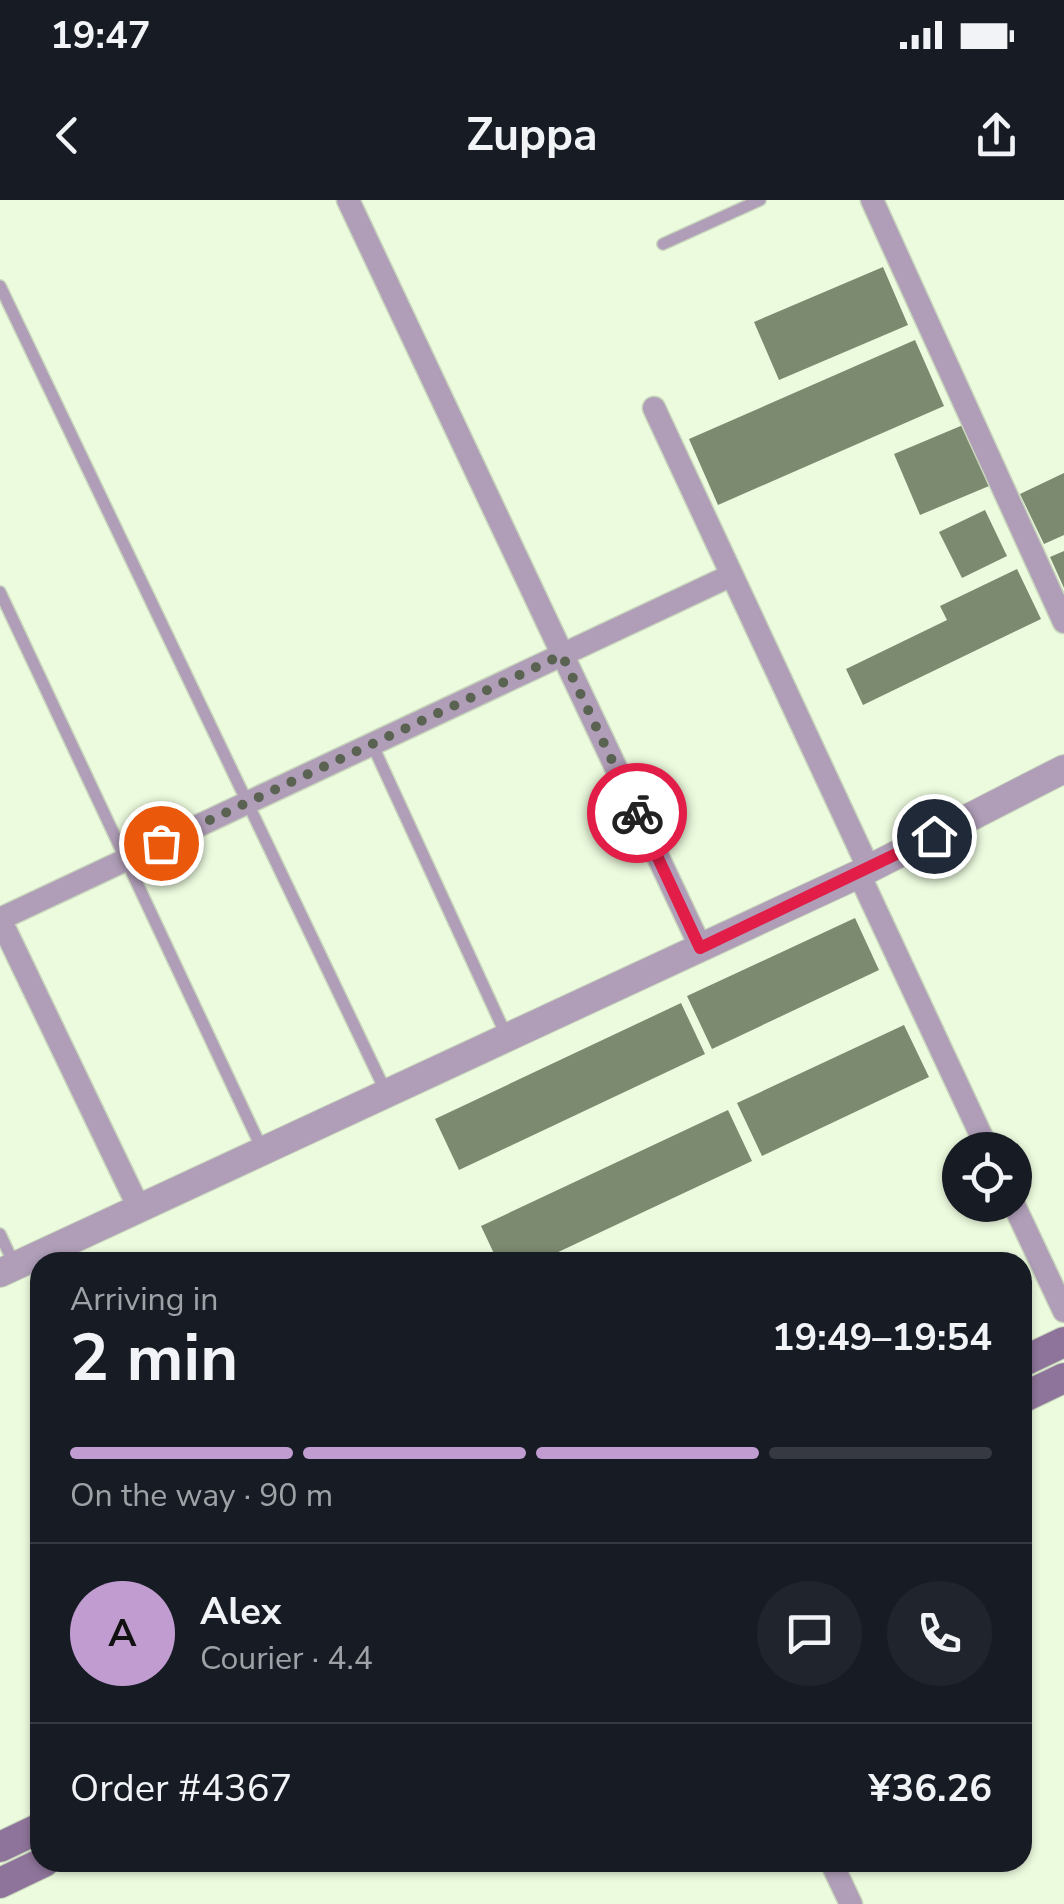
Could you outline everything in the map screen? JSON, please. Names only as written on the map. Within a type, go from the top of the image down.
[{"type":"main road","points":[[1032,1357],[1064,1342]]},
{"type":"main road","points":[[1032,1393],[1064,1378]]},
{"type":"main road","points":[[0,1847],[30,1833]]},
{"type":"main road","points":[[0,1883],[30,1869]]},
{"type":"street","points":[[348,200],[700,948]]},
{"type":"street","points":[[872,200],[1064,622]]},
{"type":"street","points":[[654,408],[980,1132]]},
{"type":"street","points":[[139,1208],[0,919],[732,575]]},
{"type":"street","points":[[46,1252],[864,872],[1064,769]]},
{"type":"street","points":[[1022,1222],[1064,1311]]},
{"type":"street","points":[[836,1872],[850,1904]]},
{"type":"lane","points":[[663,244],[760,200]]},
{"type":"lane","points":[[0,286],[387,1094]]},
{"type":"lane","points":[[0,592],[263,1151]]},
{"type":"lane","points":[[372,744],[507,1037]]},
{"type":"lane","points":[[0,1234],[8,1270]]},
{"type":"building","points":[[883,267],[908,325],[779,380],[754,322]]},
{"type":"building","points":[[915,340],[944,406],[718,505],[689,439]]},
{"type":"building","points":[[963,425],[989,486],[920,515],[894,454]]},
{"type":"building","points":[[1064,473],[1064,535],[1044,544],[1020,494]]},
{"type":"building","points":[[985,510],[1007,556],[962,578],[939,532]]},
{"type":"building","points":[[1064,551],[1064,588],[1050,557]]},
{"type":"building","points":[[1017,569],[1041,619],[863,705],[846,669],[947,620],[940,606]]},
{"type":"building","points":[[855,918],[879,970],[712,1049],[687,996]]},
{"type":"building","points":[[681,1003],[705,1054],[459,1170],[435,1119]]},
{"type":"building","points":[[904,1025],[929,1077],[762,1156],[737,1103]]},
{"type":"building","points":[[728,1110],[752,1161],[558,1252],[493,1252],[481,1226]]},
{"type":"way so far","points":[[161,843],[562,655],[637,813]]},
{"type":"route","points":[[637,813],[700,948],[934,836]]}]
